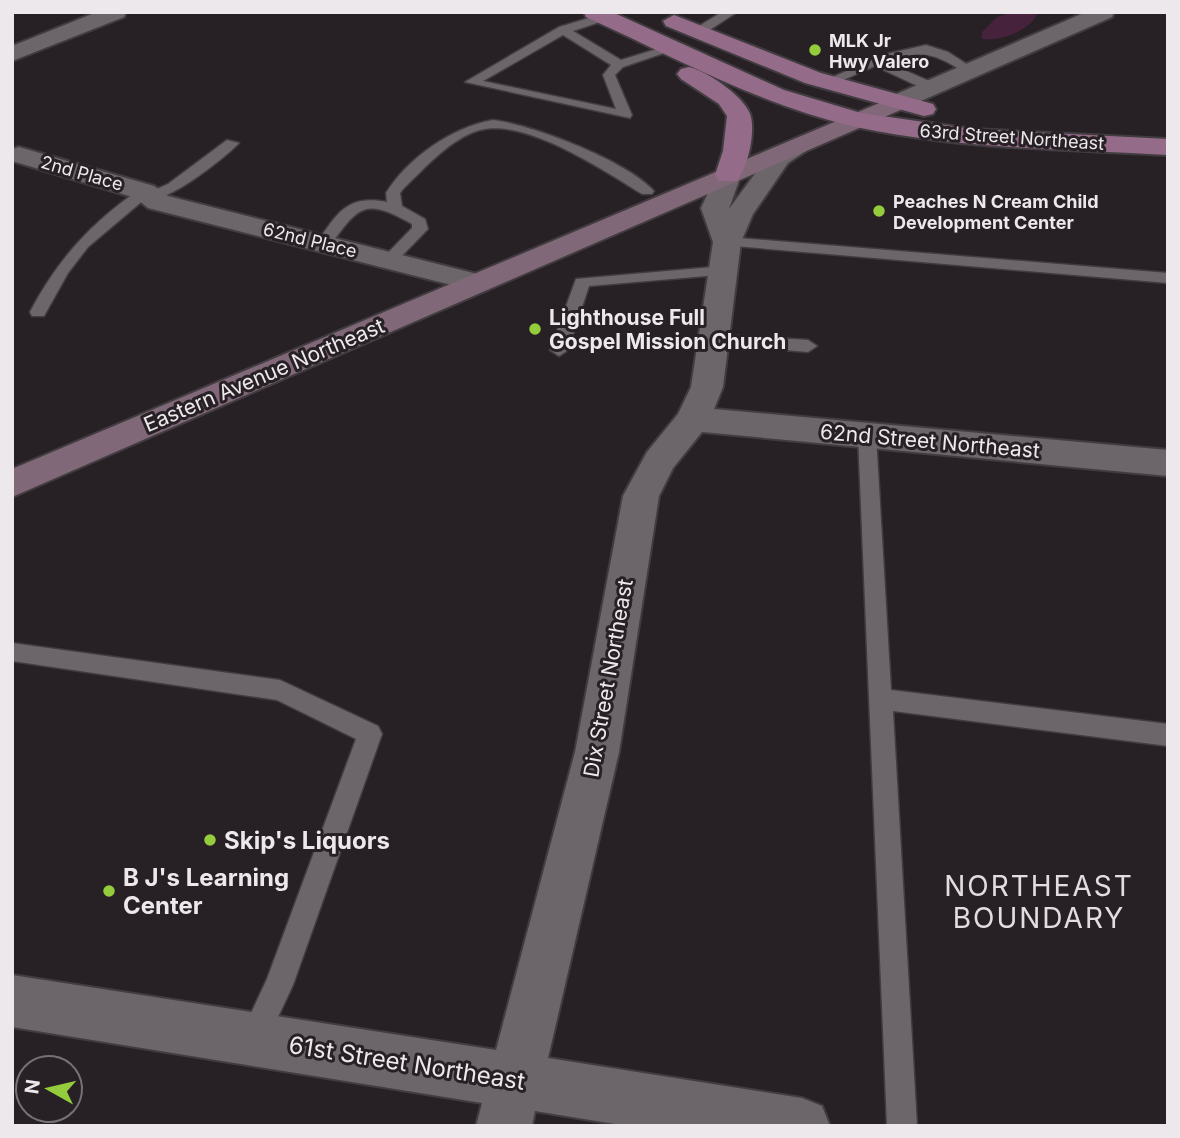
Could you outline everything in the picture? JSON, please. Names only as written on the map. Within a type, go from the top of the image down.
[{"type":"main road","name":"63rd Street Northeast","points":[[657,12],[698,32],[827,82],[895,103],[1013,127],[1167,148]]},
{"type":"main road","points":[[598,15],[664,51],[727,99],[739,116],[732,163]]},
{"type":"main road","name":"63rd Street Northeast","points":[[664,51],[776,95],[858,120],[974,137],[1167,148]]},
{"type":"main road","name":"Eastern Avenue Northeast","points":[[517,266],[544,234],[647,191],[805,143],[895,103]]},
{"type":"main road","name":"Eastern Avenue Northeast","points":[[12,484],[517,266],[732,163],[806,121],[858,120]]},
{"type":"street","points":[[12,54],[116,12]]},
{"type":"street","name":"Eastern Avenue Northeast","points":[[895,103],[1104,12]]},
{"type":"street","name":"Dix Street Northeast","points":[[509,1103],[597,752],[640,496],[659,461],[693,419],[708,381],[725,257],[739,214],[779,158],[805,143]]},
{"type":"street","name":"2nd Place","points":[[19,155],[149,194]]},
{"type":"street","points":[[725,257],[713,208],[732,163]]},
{"type":"street","name":"62nd Place","points":[[149,194],[158,202],[479,282]]},
{"type":"street","name":"62nd Street Northeast","points":[[693,419],[1168,463]]},
{"type":"street","name":"61st Street Northeast","points":[[12,1001],[253,1039],[509,1103],[802,1126]]},
{"type":"lane","points":[[698,32],[731,12]]},
{"type":"lane","points":[[598,15],[563,30],[471,82],[625,115],[609,75],[619,64],[664,51]]},
{"type":"lane","points":[[563,30],[619,64]]},
{"type":"lane","points":[[827,82],[876,62],[922,49],[940,53],[970,70]]},
{"type":"lane","points":[[876,62],[931,87]]},
{"type":"lane","points":[[395,208],[393,193],[410,173],[454,139],[477,126],[499,125],[572,148],[618,171],[647,191]]},
{"type":"lane","points":[[38,312],[72,251],[105,220],[149,194],[173,187],[232,143]]},
{"type":"lane","points":[[324,244],[353,206],[368,202],[395,208],[420,222],[420,229],[389,260]]},
{"type":"lane","points":[[559,350],[582,282],[725,257],[1168,278]]},
{"type":"lane","points":[[714,340],[808,346]]},
{"type":"lane","points":[[867,435],[902,1126]]},
{"type":"lane","points":[[12,652],[280,690],[370,734],[279,985],[253,1039]]},
{"type":"lane","points":[[881,699],[1168,735]]},
{"type":"shaded area","points":[[1004,12],[1038,12],[1029,24],[1006,37],[982,39],[982,32],[997,17],[1004,15]]},
{"type":"place","name":"MLK Jr Hwy Valero","points":[[815,50]]},
{"type":"place","name":"Peaches N Cream Child Development Center","points":[[879,211]]},
{"type":"place","name":"Lighthouse Full Gospel Mission Church","points":[[535,329]]},
{"type":"place","name":"Skip's Liquors","points":[[210,840]]},
{"type":"place","name":"B J's Learning Center","points":[[109,891]]},
{"type":"district","name":"NORTHEAST BOUNDARY","points":[[1039,902]]}]
